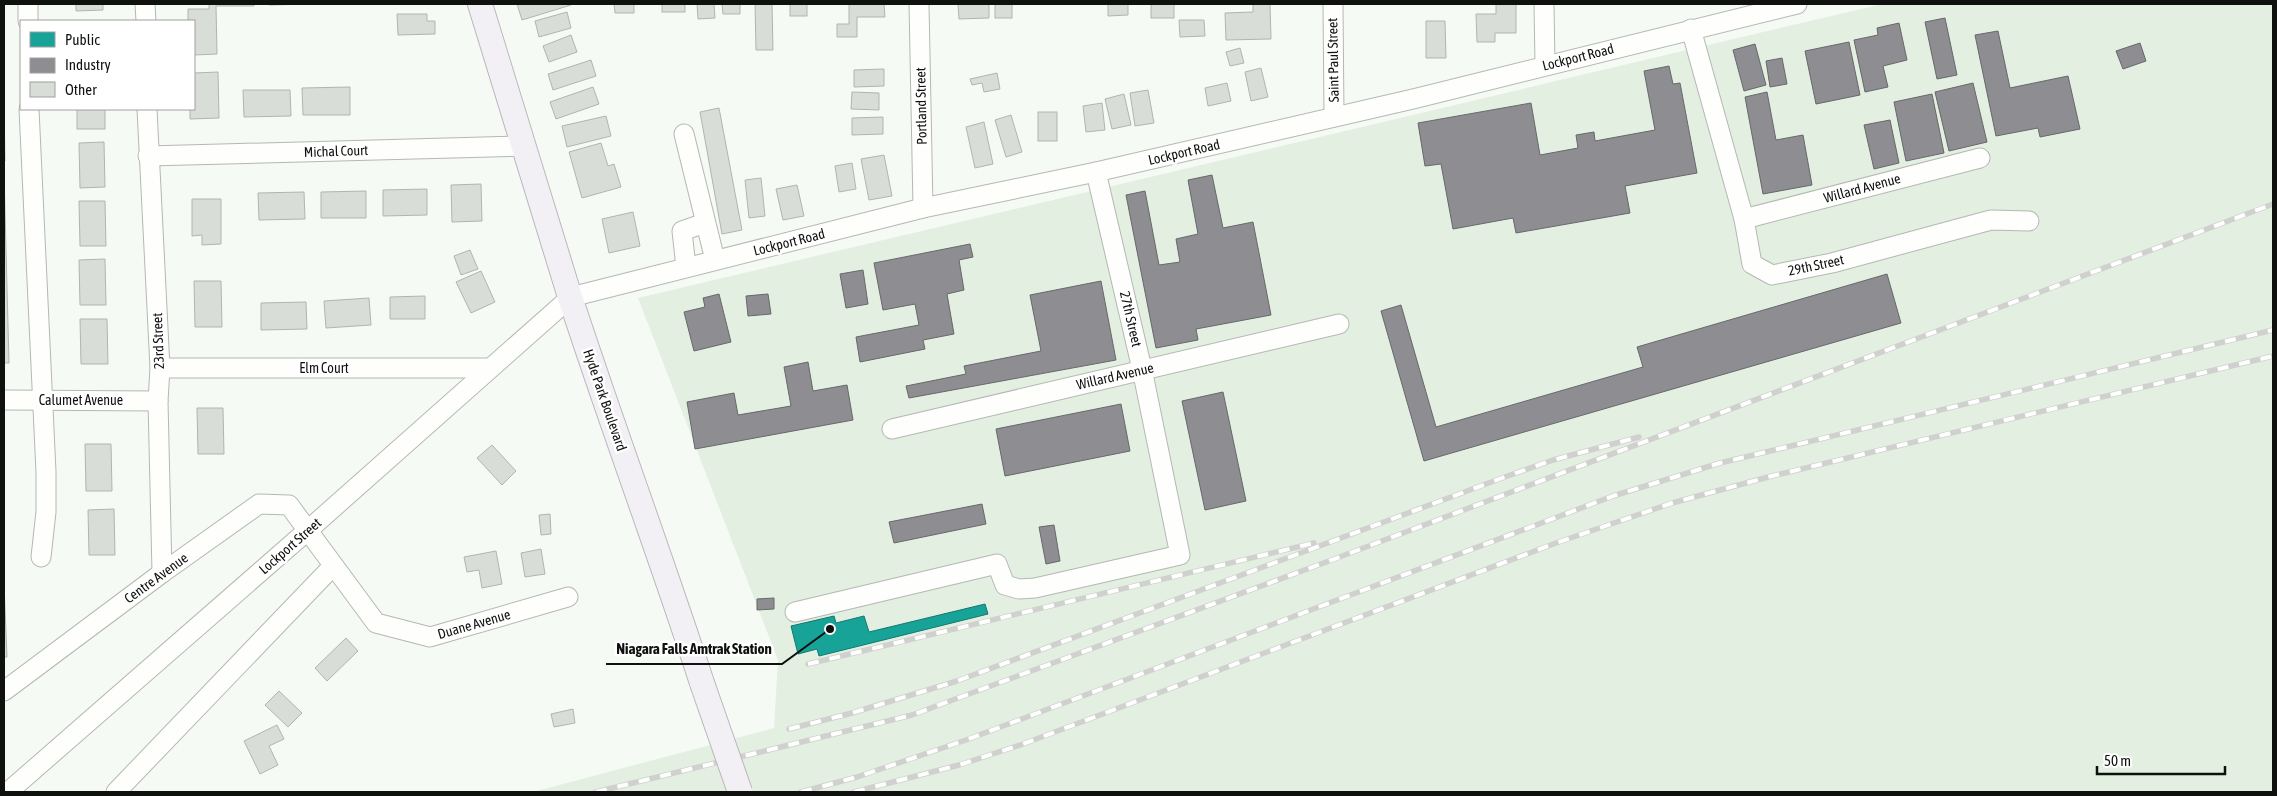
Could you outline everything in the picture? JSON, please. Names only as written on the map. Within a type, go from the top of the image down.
[{"type":"main road","name":"Hyde Park Boulevard","points":[[480,4],[570,297],[740,792]]},
{"type":"street","points":[[28,4],[28,20]]},
{"type":"street","points":[[145,4],[146,20]]},
{"type":"street","name":"Portland Street","points":[[919,4],[923,208]]},
{"type":"street","name":"Saint Paul Street","points":[[1333,4],[1334,117]]},
{"type":"street","points":[[1544,4],[1545,65]]},
{"type":"street","name":"Lockport Road","points":[[570,297],[923,208],[1096,172],[1334,117],[1691,30],[1754,9],[1797,4]]},
{"type":"street","name":"29th Street","points":[[1691,30],[1744,219],[1752,264],[1772,275],[1832,263],[1991,220],[2030,221]]},
{"type":"street","points":[[29,110],[46,512],[42,557]]},
{"type":"street","name":"23rd Street","points":[[147,110],[160,368],[158,400],[162,573]]},
{"type":"street","points":[[684,134],[715,260]]},
{"type":"street","name":"Michal Court","points":[[148,156],[524,146]]},
{"type":"street","name":"Willard Avenue","points":[[1744,219],[1980,158]]},
{"type":"street","name":"27th Street","points":[[795,612],[997,564],[1005,585],[1019,589],[1035,588],[1180,555],[1142,369],[1096,172]]},
{"type":"street","points":[[686,268],[682,231],[705,223]]},
{"type":"street","name":"Lockport Street","points":[[8,792],[307,531],[570,297]]},
{"type":"street","name":"Willard Avenue","points":[[892,429],[1339,324]]},
{"type":"street","name":"Elm Court","points":[[160,368],[489,368]]},
{"type":"street","name":"Calumet Avenue","points":[[4,400],[158,400]]},
{"type":"street","name":"Centre Avenue","points":[[4,691],[162,573],[259,504],[289,504],[307,531]]},
{"type":"street","name":"Duane Avenue","points":[[307,531],[376,623],[430,637],[568,598]]},
{"type":"street","points":[[116,792],[333,566]]},
{"type":"shaded area","points":[[1882,4],[2273,4],[2273,792],[533,792],[774,728],[778,660],[638,298]]},
{"type":"building: Public","points":[[985,604],[988,614],[819,656],[817,649],[798,654],[791,626],[834,616],[836,623],[864,616],[869,632]]},
{"type":"building: Industry","points":[[1945,18],[1957,75],[1937,79],[1925,22]]},
{"type":"building: Industry","points":[[1899,23],[1907,60],[1883,66],[1888,87],[1865,92],[1854,40],[1878,35],[1877,28]]},
{"type":"building: Industry","points":[[1998,31],[2010,88],[2068,76],[2080,129],[2040,137],[2038,128],[1996,136],[1975,35]]},
{"type":"building: Industry","points":[[1849,42],[1860,95],[1816,104],[1805,51]]},
{"type":"building: Industry","points":[[2140,43],[2146,61],[2123,69],[2116,51]]},
{"type":"building: Industry","points":[[1755,44],[1766,85],[1744,91],[1733,50]]},
{"type":"building: Industry","points":[[1782,58],[1787,84],[1770,87],[1766,61]]},
{"type":"building: Industry","points":[[1669,66],[1673,84],[1680,83],[1697,173],[1625,186],[1630,213],[1516,233],[1513,218],[1453,229],[1441,164],[1425,166],[1418,123],[1531,103],[1540,155],[1578,148],[1576,135],[1594,132],[1595,141],[1655,130],[1644,71]]},
{"type":"building: Industry","points":[[1973,83],[1987,142],[1949,151],[1935,92]]},
{"type":"building: Industry","points":[[1767,92],[1776,140],[1803,135],[1812,185],[1763,194],[1745,97]]},
{"type":"building: Industry","points":[[1932,94],[1944,153],[1906,161],[1894,102]]},
{"type":"building: Industry","points":[[1890,120],[1899,163],[1874,169],[1864,125]]},
{"type":"building: Industry","points":[[1212,175],[1223,228],[1253,222],[1271,315],[1196,329],[1198,340],[1156,348],[1126,195],[1145,191],[1159,265],[1180,262],[1176,239],[1198,234],[1188,180]]},
{"type":"building: Industry","points":[[970,244],[973,257],[959,260],[964,290],[947,294],[954,334],[923,340],[925,349],[860,362],[856,337],[919,325],[915,304],[883,310],[874,263]]},
{"type":"building: Industry","points":[[863,270],[868,304],[846,308],[840,274]]},
{"type":"building: Industry","points":[[1887,274],[1901,323],[1424,461],[1381,311],[1401,305],[1436,427],[1643,367],[1637,347]]},
{"type":"building: Industry","points":[[1101,281],[1116,360],[909,398],[906,386],[966,374],[964,366],[1041,351],[1030,295]]},
{"type":"building: Industry","points":[[719,294],[731,342],[694,351],[684,312],[705,307],[703,298]]},
{"type":"building: Industry","points":[[768,294],[771,314],[748,316],[746,296]]},
{"type":"building: Industry","points":[[808,362],[813,391],[847,385],[853,420],[695,449],[687,402],[734,393],[738,415],[791,406],[784,367]]},
{"type":"building: Industry","points":[[1223,392],[1246,501],[1205,510],[1182,401]]},
{"type":"building: Industry","points":[[1121,404],[1130,451],[1005,476],[996,429]]},
{"type":"building: Industry","points":[[982,504],[986,524],[894,543],[889,522]]},
{"type":"building: Industry","points":[[1054,525],[1060,561],[1046,564],[1039,527]]},
{"type":"building: Industry","points":[[774,598],[774,609],[757,610],[757,599]]},
{"type":"building: Other","points":[[76,4],[103,4],[103,10],[76,11]]},
{"type":"building: Other","points":[[209,4],[254,4],[254,6],[216,6],[217,54],[195,55],[195,20],[188,20],[188,9],[209,9]]},
{"type":"building: Other","points":[[269,4],[314,4],[269,5]]},
{"type":"building: Other","points":[[517,4],[571,4],[571,5],[522,20]]},
{"type":"building: Other","points":[[614,4],[634,4],[634,13],[615,13]]},
{"type":"building: Other","points":[[662,4],[685,4],[685,12],[662,12]]},
{"type":"building: Other","points":[[697,4],[714,4],[715,18],[698,19]]},
{"type":"building: Other","points":[[722,4],[740,4],[740,14],[723,14]]},
{"type":"building: Other","points":[[755,4],[772,4],[773,50],[756,50]]},
{"type":"building: Other","points":[[790,4],[807,4],[807,16],[790,16]]},
{"type":"building: Other","points":[[849,4],[884,4],[885,17],[857,17],[857,37],[837,37],[837,24],[849,24]]},
{"type":"building: Other","points":[[958,4],[989,4],[989,18],[959,19]]},
{"type":"building: Other","points":[[995,4],[1012,4],[1012,18],[995,18]]},
{"type":"building: Other","points":[[1108,4],[1128,4],[1128,15],[1108,16]]},
{"type":"building: Other","points":[[1151,4],[1174,4],[1174,18],[1151,18]]},
{"type":"building: Other","points":[[1253,4],[1270,4],[1271,39],[1226,40],[1225,13],[1253,12]]},
{"type":"building: Other","points":[[1496,4],[1516,4],[1516,33],[1495,33],[1495,42],[1477,42],[1476,14],[1496,14]]},
{"type":"building: Other","points":[[567,12],[571,28],[539,37],[535,21]]},
{"type":"building: Other","points":[[397,14],[427,14],[427,21],[435,21],[435,34],[398,35]]},
{"type":"building: Other","points":[[1179,20],[1204,20],[1205,36],[1180,37]]},
{"type":"building: Other","points":[[1426,21],[1445,21],[1446,58],[1426,58]]},
{"type":"building: Other","points":[[571,35],[577,52],[549,62],[543,46]]},
{"type":"building: Other","points":[[1240,48],[1244,63],[1230,66],[1226,52]]},
{"type":"building: Other","points":[[591,60],[596,76],[553,90],[548,74]]},
{"type":"building: Other","points":[[1261,68],[1268,97],[1251,101],[1245,72]]},
{"type":"building: Other","points":[[884,69],[884,86],[854,87],[854,70]]},
{"type":"building: Other","points":[[218,72],[219,118],[190,119],[190,110],[195,110],[195,73]]},
{"type":"building: Other","points":[[997,73],[1000,89],[984,92],[982,83],[972,85],[970,79]]},
{"type":"building: Other","points":[[1227,83],[1231,101],[1208,106],[1205,88]]},
{"type":"building: Other","points":[[350,87],[350,115],[303,115],[302,88]]},
{"type":"building: Other","points":[[593,87],[599,104],[556,119],[550,102]]},
{"type":"building: Other","points":[[243,90],[290,90],[291,116],[244,117]]},
{"type":"building: Other","points":[[1148,90],[1154,123],[1135,126],[1130,93]]},
{"type":"building: Other","points":[[852,92],[879,93],[879,110],[851,109]]},
{"type":"building: Other","points":[[1124,94],[1131,125],[1112,129],[1105,99]]},
{"type":"building: Other","points":[[1102,103],[1105,130],[1086,132],[1083,106]]},
{"type":"building: Other","points":[[4,107],[5,161],[4,161]]},
{"type":"building: Other","points":[[719,108],[742,230],[722,234],[700,112]]},
{"type":"building: Other","points":[[77,110],[105,110],[105,129],[77,129]]},
{"type":"building: Other","points":[[1038,112],[1057,112],[1057,141],[1038,141]]},
{"type":"building: Other","points":[[1011,115],[1022,152],[1006,157],[995,120]]},
{"type":"building: Other","points":[[606,116],[611,136],[567,147],[562,126]]},
{"type":"building: Other","points":[[883,117],[883,134],[852,135],[852,118]]},
{"type":"building: Other","points":[[984,122],[993,164],[975,168],[966,127]]},
{"type":"building: Other","points":[[104,142],[105,187],[80,188],[79,143]]},
{"type":"building: Other","points":[[601,143],[608,166],[614,164],[621,187],[582,198],[569,152]]},
{"type":"building: Other","points":[[884,155],[892,196],[869,200],[861,159]]},
{"type":"building: Other","points":[[852,163],[856,189],[839,192],[835,166]]},
{"type":"building: Other","points":[[4,173],[9,363],[4,363]]},
{"type":"building: Other","points":[[761,178],[765,216],[749,218],[745,180]]},
{"type":"building: Other","points":[[481,184],[482,221],[452,222],[451,185]]},
{"type":"building: Other","points":[[797,185],[804,216],[783,220],[776,189]]},
{"type":"building: Other","points":[[427,189],[427,215],[383,216],[383,190]]},
{"type":"building: Other","points":[[366,191],[366,218],[321,218],[321,192]]},
{"type":"building: Other","points":[[304,192],[305,219],[259,220],[258,193]]},
{"type":"building: Other","points":[[192,199],[221,199],[221,244],[202,245],[202,235],[192,236]]},
{"type":"building: Other","points":[[79,201],[105,201],[106,246],[80,246]]},
{"type":"building: Other","points":[[633,212],[640,246],[609,253],[602,219]]},
{"type":"building: Other","points":[[470,250],[478,269],[461,275],[454,256]]},
{"type":"building: Other","points":[[105,259],[106,305],[80,305],[79,260]]},
{"type":"building: Other","points":[[481,271],[495,302],[471,313],[456,282]]},
{"type":"building: Other","points":[[194,281],[221,281],[222,327],[195,327]]},
{"type":"building: Other","points":[[425,296],[425,319],[390,319],[390,297]]},
{"type":"building: Other","points":[[369,298],[371,325],[326,328],[324,301]]},
{"type":"building: Other","points":[[306,302],[307,329],[261,330],[261,303]]},
{"type":"building: Other","points":[[80,319],[107,319],[108,364],[81,364]]},
{"type":"building: Other","points":[[197,408],[223,408],[224,454],[198,454]]},
{"type":"building: Other","points":[[85,444],[111,444],[112,491],[86,491]]},
{"type":"building: Other","points":[[492,445],[516,471],[502,485],[477,458]]},
{"type":"building: Other","points":[[114,509],[115,555],[89,555],[88,510]]},
{"type":"building: Other","points":[[550,514],[551,534],[541,535],[539,515]]},
{"type":"building: Other","points":[[541,549],[545,574],[525,577],[521,553]]},
{"type":"building: Other","points":[[496,551],[502,584],[482,588],[479,570],[467,572],[464,557]]},
{"type":"building: Other","points":[[4,584],[7,657],[4,657]]},
{"type":"building: Other","points":[[346,638],[358,651],[327,681],[315,668]]},
{"type":"building: Other","points":[[279,691],[302,713],[288,727],[265,705]]},
{"type":"building: Other","points":[[573,709],[575,723],[554,727],[551,714]]},
{"type":"building: Other","points":[[277,725],[284,739],[269,746],[278,765],[260,774],[244,741]]},
{"type":"railway","points":[[596,792],[912,715],[1329,561],[2273,204]]},
{"type":"railway","points":[[801,792],[857,777],[966,740],[1613,496],[1720,463],[2273,330]]},
{"type":"railway","points":[[854,792],[959,765],[1023,744],[1556,543],[1672,503],[1772,476],[2273,356]]},
{"type":"railway","points":[[789,729],[852,713],[957,681],[1502,478],[1553,460],[1639,437]]},
{"type":"railway","points":[[808,664],[1314,543]]},
{"type":"place","name":"Niagara Falls Amtrak Station","points":[[830,629]]}]
